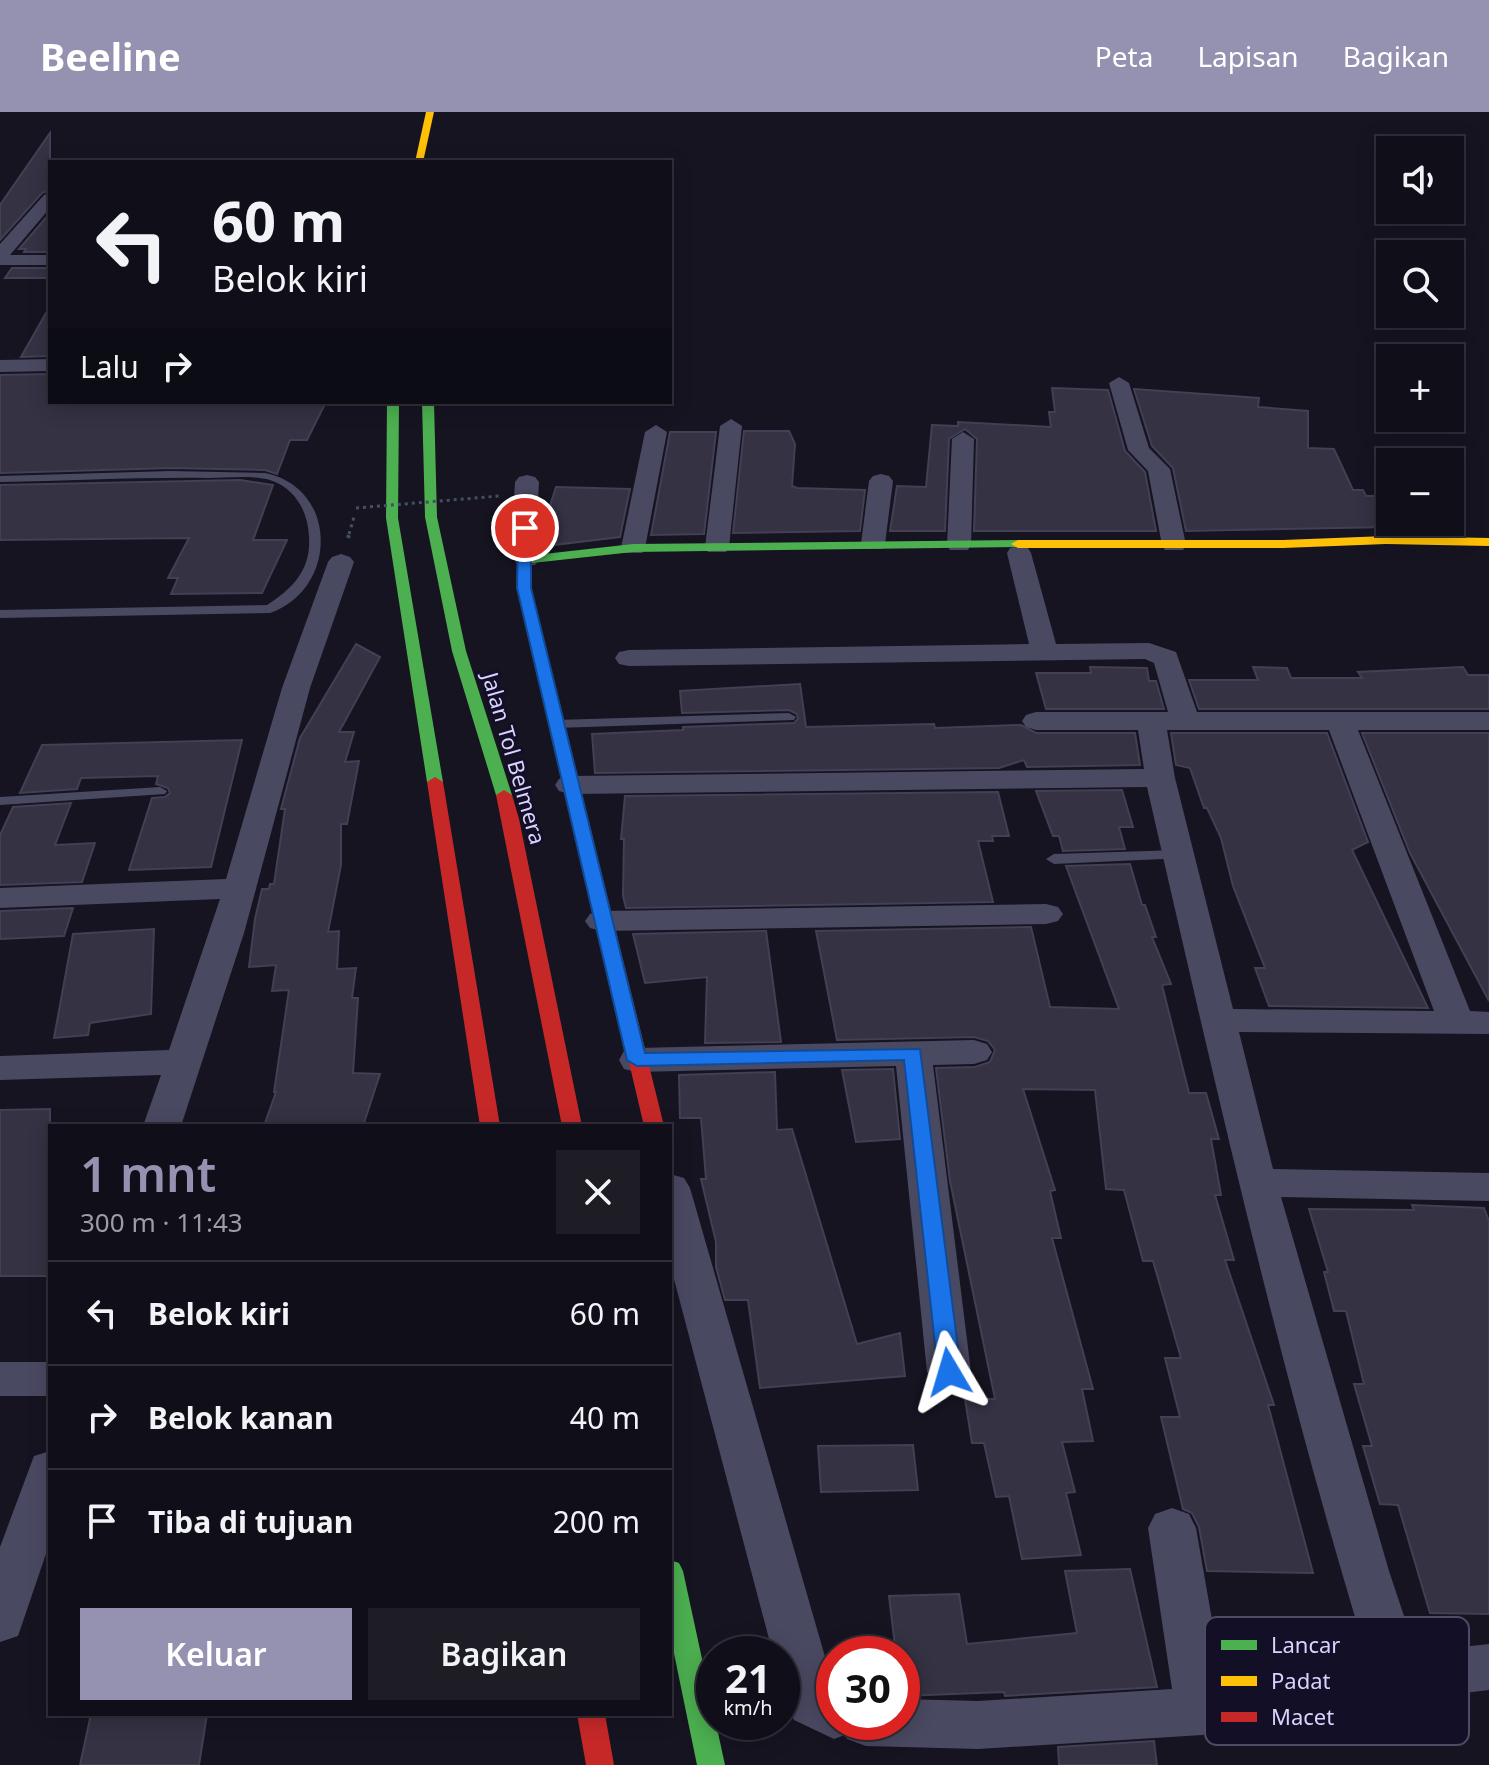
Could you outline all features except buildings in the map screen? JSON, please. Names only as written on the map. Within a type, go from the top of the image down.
[{"type":"main road","points":[[419,160],[430,112]]},
{"type":"main road","points":[[393,404],[392,518],[490,1124]]},
{"type":"main road","name":"Jalan Tol Belmera","points":[[428,404],[431,517],[459,651],[511,819],[572,1124]]},
{"type":"main road","points":[[653,1124],[524,588],[526,560],[633,548],[873,544],[1174,545],[1386,540],[1489,542]]},
{"type":"main road","points":[[672,1580],[711,1765]]},
{"type":"main road","points":[[591,1716],[600,1765]]},
{"type":"street","points":[[0,257],[48,200]]},
{"type":"street","points":[[0,257],[48,260]]},
{"type":"street","points":[[0,366],[48,365]]},
{"type":"street","points":[[1119,383],[1139,450],[1159,469],[1174,545]]},
{"type":"street","points":[[717,547],[731,426]]},
{"type":"street","points":[[633,548],[656,432]]},
{"type":"street","points":[[959,545],[963,439]]},
{"type":"street","points":[[873,544],[881,481]]},
{"type":"street","points":[[526,560],[523,551],[527,482]]},
{"type":"street","points":[[1019,553],[1045,652]]},
{"type":"street","points":[[163,1124],[227,933],[296,688],[341,562]]},
{"type":"street","points":[[629,658],[1149,651],[1166,658],[1185,720]]},
{"type":"street","points":[[1151,720],[1160,778],[1257,1183],[1380,1617]]},
{"type":"street","points":[[1036,721],[1489,721]]},
{"type":"street","points":[[1218,1020],[1473,1023],[1340,721]]},
{"type":"street","points":[[570,785],[1160,778]]},
{"type":"street","points":[[0,898],[239,888]]},
{"type":"street","points":[[602,921],[1046,914]]},
{"type":"street","points":[[637,1060],[974,1052]]},
{"type":"street","points":[[913,1053],[949,1372]]},
{"type":"street","points":[[0,1068],[182,1062]]},
{"type":"street","points":[[1257,1183],[1489,1187]]},
{"type":"street","points":[[672,1195],[812,1703],[816,1705]]},
{"type":"street","points":[[0,1379],[48,1379]]},
{"type":"street","points":[[4,1593],[41,1525],[48,1482]]},
{"type":"street","points":[[1172,1528],[1202,1711]]},
{"type":"street","points":[[1469,1669],[1489,1667]]},
{"type":"street","points":[[920,1723],[978,1725],[1205,1710]]},
{"type":"lane","points":[[0,479],[201,474],[274,477],[300,492],[310,513],[315,538],[309,575],[297,592],[270,609],[0,614]]},
{"type":"lane","points":[[556,724],[789,717]]},
{"type":"lane","points":[[0,801],[160,791]]},
{"type":"lane","points":[[1054,859],[1179,855]]},
{"type":"path","points":[[356,508],[499,496]]},
{"type":"traffic: fast","points":[[393,404],[392,518],[435,782]]},
{"type":"traffic: fast","points":[[428,404],[431,517],[459,651],[504,795]]},
{"type":"traffic: fast","points":[[525,570],[526,560],[633,548],[1018,544]]},
{"type":"traffic: fast","points":[[672,1580],[711,1765]]},
{"type":"traffic: slow","points":[[419,160],[430,112]]},
{"type":"traffic: slow","points":[[1018,544],[1283,544],[1386,540],[1489,542]]},
{"type":"traffic: jam","points":[[525,570],[524,588],[654,1124]]},
{"type":"traffic: jam","points":[[435,782],[490,1124]]},
{"type":"traffic: jam","points":[[504,795],[572,1124]]},
{"type":"traffic: jam","points":[[591,1716],[600,1765]]},
{"type":"route","points":[[525,528],[524,588],[637,1060],[913,1053],[949,1372]]}]
